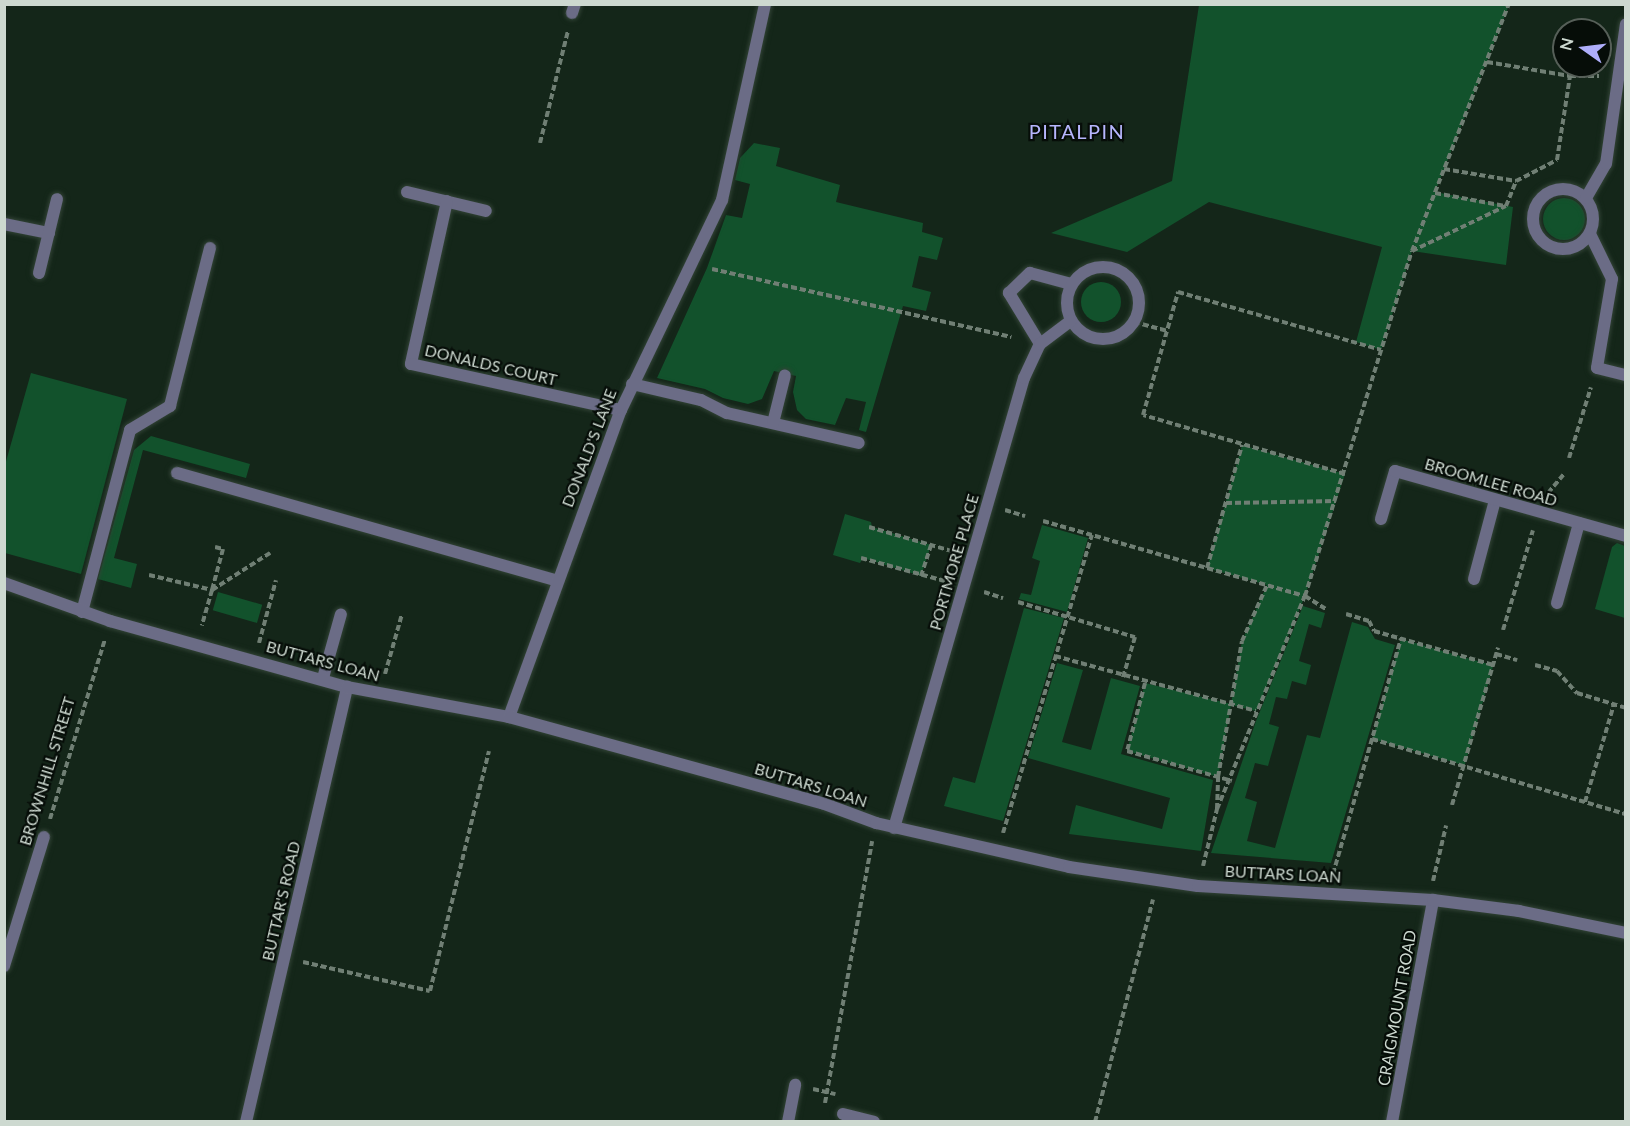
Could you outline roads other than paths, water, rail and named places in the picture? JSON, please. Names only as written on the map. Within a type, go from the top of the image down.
[{"type":"street","name":"DONALD'S LANE","points":[[509,717],[556,580],[621,410],[722,200],[765,4]]},
{"type":"street","points":[[1586,198],[1606,164],[1626,24]]},
{"type":"street","points":[[1570,189],[1586,198],[1594,216],[1590,234],[1576,248],[1557,249],[1541,240],[1533,223],[1536,204],[1550,191],[1570,189]]},
{"type":"street","points":[[407,192],[486,211]]},
{"type":"street","points":[[39,273],[57,199]]},
{"type":"street","name":"DONALDS COURT","points":[[447,201],[411,364],[621,410]]},
{"type":"street","points":[[4,224],[48,233]]},
{"type":"street","points":[[1590,234],[1612,279],[1597,368],[1625,375]]},
{"type":"street","points":[[82,612],[130,430],[170,406],[210,248]]},
{"type":"street","points":[[1103,267],[1122,272],[1135,286],[1139,304],[1134,322],[1120,335],[1102,340],[1084,335],[1071,321],[1066,303],[1071,284],[1085,271],[1103,267]]},
{"type":"street","points":[[1040,344],[1009,293],[1030,273],[1071,284]]},
{"type":"street","name":"PORTMORE PLACE","points":[[894,828],[1024,378],[1040,344],[1071,321]]},
{"type":"street","points":[[773,423],[785,375]]},
{"type":"street","points":[[632,384],[773,423],[859,443]]},
{"type":"street","name":"BROOMLEE ROAD","points":[[1381,519],[1395,471],[1626,536]]},
{"type":"street","points":[[177,473],[556,580]]},
{"type":"street","points":[[1474,579],[1496,500]]},
{"type":"street","points":[[1557,603],[1579,524]]},
{"type":"street","name":"BUTTARS LOAN","points":[[4,582],[111,621],[323,678],[347,687],[509,717],[822,803],[894,828],[998,851],[1157,881],[1198,886],[1432,900],[1519,911],[1626,933]]},
{"type":"street","points":[[323,678],[341,614]]},
{"type":"street","name":"BUTTAR'S ROAD","points":[[246,1122],[347,687]]},
{"type":"street","name":"BROWNHILL STREET","points":[[4,966],[44,837]]},
{"type":"street","name":"CRAIGMOUNT ROAD","points":[[1392,1122],[1432,900]]},
{"type":"street","points":[[788,1122],[795,1085]]},
{"type":"street","points":[[843,1114],[874,1122]]},
{"type":"district","name":"PITALPIN","points":[[1077,131]]}]
